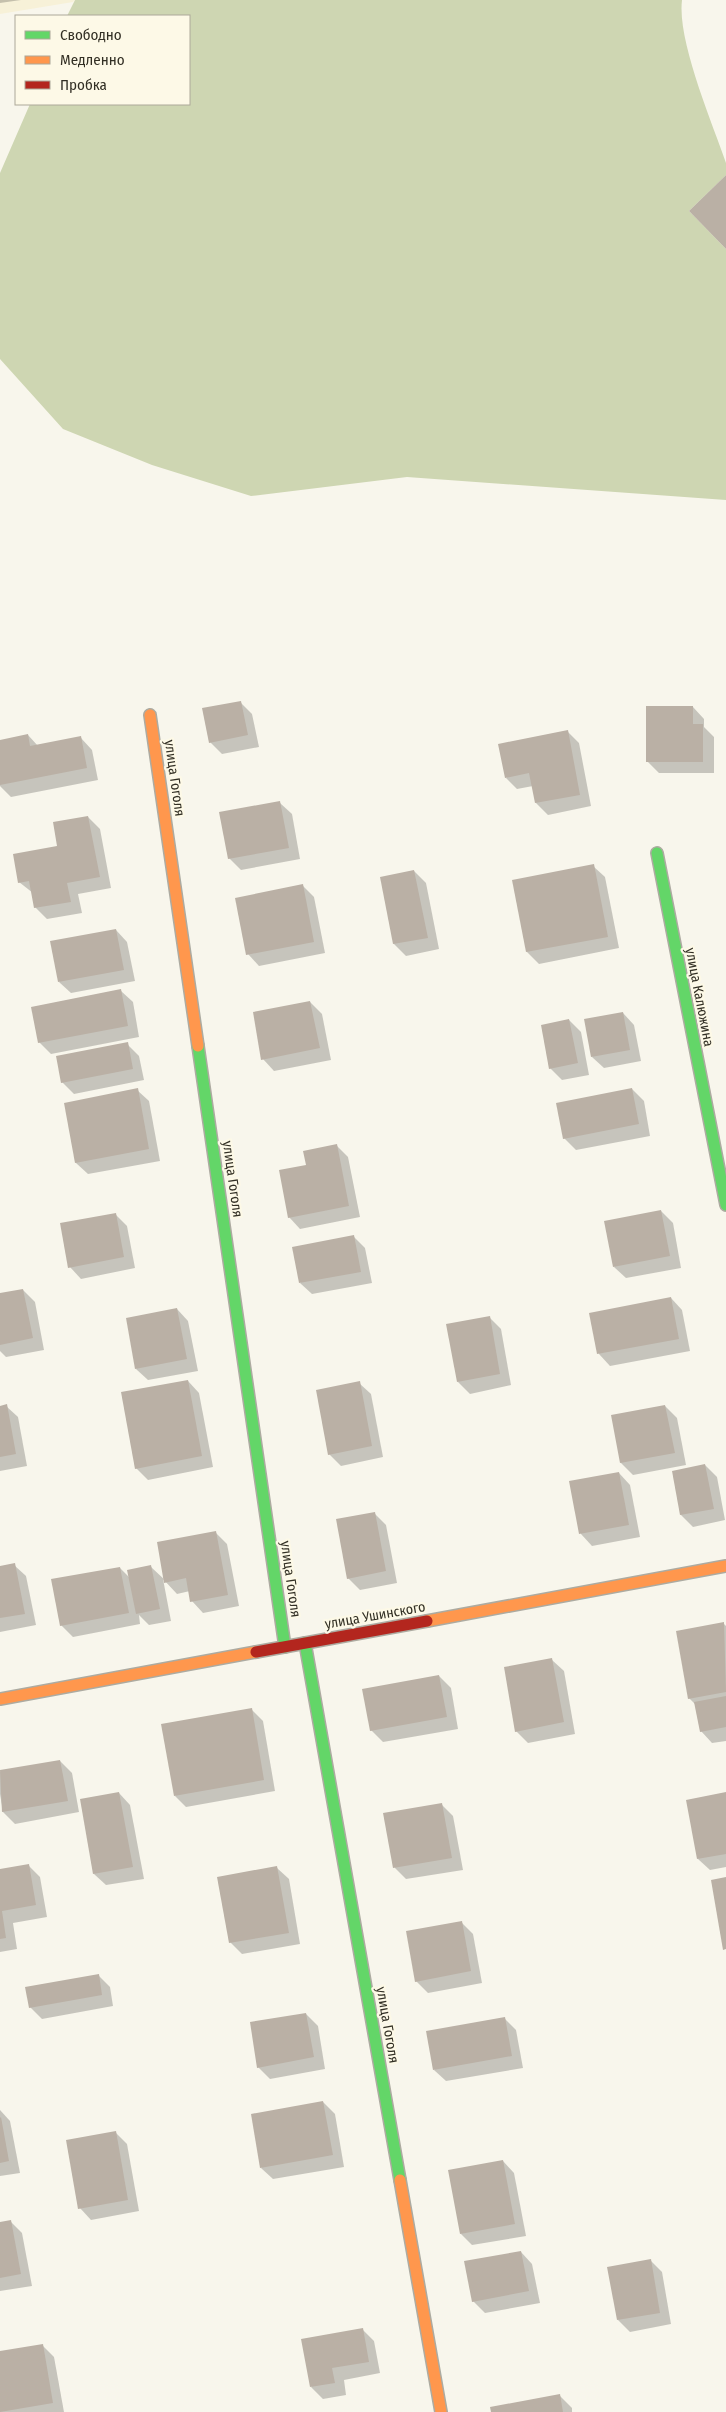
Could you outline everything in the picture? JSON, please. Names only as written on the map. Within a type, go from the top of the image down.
[{"type":"street","name":"улица Гоголя","points":[[150,715],[285,1647]]},
{"type":"street","name":"улица Калюжина","points":[[657,853],[726,1205]]},
{"type":"street","name":"улица Ушинского","points":[[0,1699],[726,1566]]},
{"type":"street","name":"улица Гоголя","points":[[305,1643],[442,2412]]},
{"type":"shaded area","points":[[0,0],[75,0],[73,2],[0,14]]},
{"type":"green space","points":[[75,0],[682,0],[682,17],[690,59],[726,163],[726,175],[689,211],[726,249],[726,500],[407,477],[251,496],[152,465],[63,429],[0,359],[0,173],[30,105],[190,105],[190,15],[68,15]]},
{"type":"building","points":[[726,175],[726,249],[689,211]]},
{"type":"building","points":[[241,701],[248,735],[209,743],[202,708]]},
{"type":"building","points":[[646,706],[693,706],[693,724],[703,724],[703,762],[646,762]]},
{"type":"building","points":[[568,730],[580,795],[535,803],[529,773],[505,778],[498,744]]},
{"type":"building","points":[[28,734],[30,746],[81,736],[87,768],[0,785],[0,740]]},
{"type":"building","points":[[280,801],[289,848],[228,859],[219,812]]},
{"type":"building","points":[[88,816],[100,877],[67,883],[71,902],[34,908],[29,881],[18,883],[13,854],[57,846],[53,822]]},
{"type":"building","points":[[594,864],[608,937],[526,952],[512,880]]},
{"type":"building","points":[[414,870],[428,938],[393,944],[380,877]]},
{"type":"building","points":[[303,884],[314,942],[246,955],[235,898]]},
{"type":"building","points":[[116,929],[124,970],[58,982],[50,941]]},
{"type":"building","points":[[121,989],[128,1026],[38,1043],[31,1007]]},
{"type":"building","points":[[310,1001],[320,1048],[261,1060],[253,1012]]},
{"type":"building","points":[[623,1012],[630,1050],[591,1057],[584,1019]]},
{"type":"building","points":[[569,1019],[578,1063],[549,1069],[541,1025]]},
{"type":"building","points":[[128,1042],[133,1069],[61,1083],[56,1056]]},
{"type":"building","points":[[138,1088],[149,1149],[75,1163],[64,1103]]},
{"type":"building","points":[[632,1088],[639,1124],[563,1139],[556,1103]]},
{"type":"building","points":[[337,1144],[349,1206],[288,1218],[279,1170],[306,1165],[303,1151]]},
{"type":"building","points":[[661,1210],[670,1256],[613,1267],[604,1221]]},
{"type":"building","points":[[116,1213],[124,1257],[68,1268],[60,1223]]},
{"type":"building","points":[[354,1235],[361,1272],[299,1283],[292,1247]]},
{"type":"building","points":[[23,1289],[33,1338],[0,1345],[0,1293]]},
{"type":"building","points":[[671,1297],[679,1339],[597,1354],[589,1313]]},
{"type":"building","points":[[177,1308],[187,1359],[135,1369],[126,1318]]},
{"type":"building","points":[[490,1316],[500,1374],[457,1382],[446,1324]]},
{"type":"building","points":[[188,1380],[202,1456],[135,1469],[121,1392]]},
{"type":"building","points":[[360,1381],[372,1446],[328,1455],[316,1390]]},
{"type":"building","points":[[7,1404],[16,1454],[0,1457],[0,1406]]},
{"type":"building","points":[[665,1405],[675,1453],[620,1463],[611,1415]]},
{"type":"building","points":[[705,1464],[714,1509],[680,1515],[672,1471]]},
{"type":"building","points":[[619,1472],[629,1525],[579,1534],[569,1481]]},
{"type":"building","points":[[375,1512],[386,1571],[347,1579],[336,1519]]},
{"type":"building","points":[[216,1531],[228,1595],[190,1602],[186,1578],[164,1583],[157,1542]]},
{"type":"building","points":[[15,1563],[25,1614],[0,1618],[0,1566]]},
{"type":"building","points":[[151,1565],[160,1609],[136,1614],[127,1570]]},
{"type":"building","points":[[120,1567],[129,1613],[60,1626],[51,1579]]},
{"type":"building","points":[[724,1622],[726,1692],[688,1699],[676,1631]]},
{"type":"building","points":[[552,1658],[564,1722],[515,1732],[504,1667]]},
{"type":"building","points":[[439,1675],[447,1717],[370,1731],[362,1689]]},
{"type":"building","points":[[726,1696],[726,1727],[700,1732],[694,1702]]},
{"type":"building","points":[[252,1708],[264,1780],[174,1796],[161,1724]]},
{"type":"building","points":[[60,1760],[68,1801],[2,1812],[0,1770]]},
{"type":"building","points":[[119,1792],[133,1867],[93,1874],[80,1799]]},
{"type":"building","points":[[726,1792],[726,1854],[697,1859],[686,1800]]},
{"type":"building","points":[[442,1803],[452,1858],[393,1868],[383,1813]]},
{"type":"building","points":[[29,1864],[36,1905],[2,1911],[6,1938],[0,1939],[0,1869]]},
{"type":"building","points":[[277,1866],[289,1933],[229,1943],[217,1877]]},
{"type":"building","points":[[726,1877],[726,1949],[723,1950],[711,1880]]},
{"type":"building","points":[[462,1921],[471,1971],[415,1982],[406,1931]]},
{"type":"building","points":[[99,1974],[102,1995],[29,2008],[25,1987]]},
{"type":"building","points":[[306,2013],[314,2057],[257,2068],[250,2022]]},
{"type":"building","points":[[505,2017],[512,2056],[433,2070],[426,2031]]},
{"type":"building","points":[[323,2101],[333,2155],[260,2168],[251,2114]]},
{"type":"building","points":[[0,2118],[9,2161],[0,2163]]},
{"type":"building","points":[[116,2131],[128,2200],[78,2209],[66,2140]]},
{"type":"building","points":[[503,2160],[515,2224],[460,2234],[448,2170]]},
{"type":"building","points":[[11,2220],[21,2274],[0,2278],[0,2222]]},
{"type":"building","points":[[521,2251],[529,2291],[472,2302],[464,2261]]},
{"type":"building","points":[[651,2259],[660,2313],[617,2320],[607,2267]]},
{"type":"building","points":[[363,2328],[369,2362],[332,2368],[335,2383],[310,2387],[301,2339]]},
{"type":"building","points":[[43,2344],[53,2403],[0,2412],[0,2351]]},
{"type":"building","points":[[560,2394],[563,2412],[491,2412],[490,2407]]},
{"type":"traffic: fast","points":[[657,853],[726,1205]]},
{"type":"traffic: fast","points":[[198,1046],[285,1647]]},
{"type":"traffic: fast","points":[[305,1643],[400,2180]]},
{"type":"traffic: slow","points":[[150,715],[198,1046]]},
{"type":"traffic: slow","points":[[427,1621],[726,1566]]},
{"type":"traffic: slow","points":[[0,1699],[256,1652]]},
{"type":"traffic: slow","points":[[400,2180],[441,2412]]},
{"type":"traffic: jam","points":[[256,1652],[427,1621]]}]
